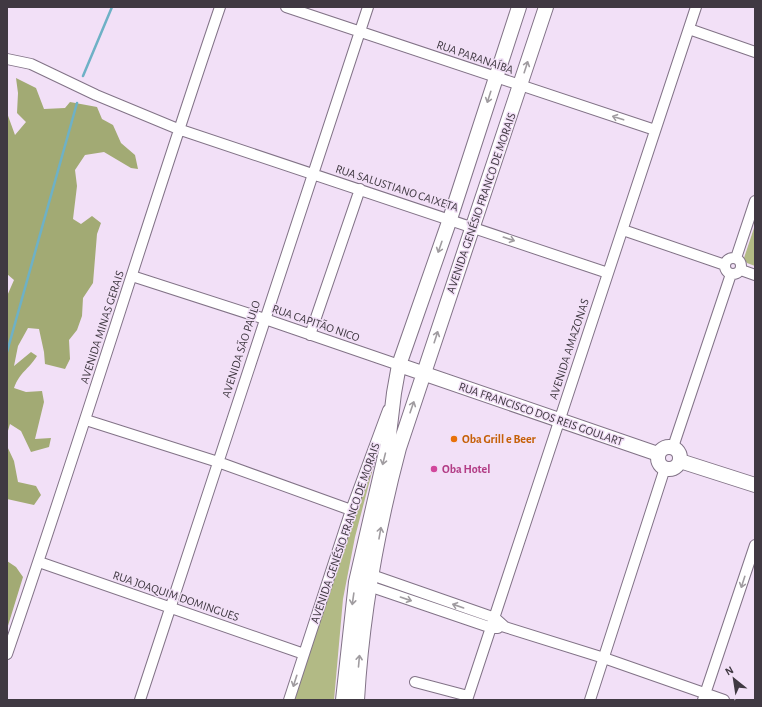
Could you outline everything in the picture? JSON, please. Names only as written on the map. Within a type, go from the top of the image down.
[{"type":"main road","name":"AVENIDA GENÉSIO FRANCO DE MORAIS","points":[[394,393],[400,365],[450,220],[519,7]]},
{"type":"main road","name":"AVENIDA GENÉSIO FRANCO DE MORAIS","points":[[356,700],[363,622],[370,580],[392,474],[472,227],[546,7]]},
{"type":"main road","points":[[400,365],[424,374]]},
{"type":"main road","name":"RUA FRANCISCO DOS REIS GOULART","points":[[424,374],[658,454]]},
{"type":"main road","points":[[343,700],[357,576],[388,443],[394,393]]},
{"type":"main road","points":[[673,447],[678,451],[680,461],[674,468],[665,468],[659,463],[658,454],[662,448],[673,447]]},
{"type":"main road","points":[[680,461],[755,485]]},
{"type":"street","name":"AVENIDA MINAS GERAIS","points":[[7,654],[86,420],[178,129],[220,7]]},
{"type":"street","name":"RUA PARANAÍBA","points":[[286,7],[656,130]]},
{"type":"street","name":"AVENIDA SÃO PAULO","points":[[140,700],[368,7]]},
{"type":"street","name":"AVENIDA AMAZONAS","points":[[468,698],[696,7]]},
{"type":"street","points":[[689,29],[755,52]]},
{"type":"street","name":"RUA SALUSTIANO CAIXETA","points":[[7,59],[31,64],[109,101],[178,129],[608,273]]},
{"type":"street","points":[[310,335],[360,189]]},
{"type":"street","points":[[736,258],[755,201]]},
{"type":"street","points":[[623,230],[725,265]]},
{"type":"street","points":[[736,258],[742,265],[741,270],[737,274],[731,274],[726,271],[725,265],[728,260],[736,258]]},
{"type":"street","points":[[741,270],[755,274]]},
{"type":"street","points":[[673,447],[731,274]]},
{"type":"street","name":"RUA CAPITÃO NICO","points":[[132,276],[400,365]]},
{"type":"street","name":"AVENIDA GENÉSIO FRANCO DE MORAIS","points":[[289,700],[351,510],[394,393]]},
{"type":"street","points":[[86,420],[218,462],[351,510]]},
{"type":"street","points":[[590,700],[665,468]]},
{"type":"street","points":[[704,697],[755,545]]},
{"type":"street","name":"RUA JOAQUIM DOMINGUES","points":[[39,562],[304,654]]},
{"type":"street","points":[[357,576],[505,627],[604,658],[704,697],[724,700]]},
{"type":"street","points":[[415,682],[468,698]]},
{"type":"green space","points":[[16,78],[36,88],[44,109],[65,108],[70,102],[97,107],[102,119],[113,125],[121,143],[135,155],[138,169],[131,168],[104,152],[85,155],[75,170],[77,186],[73,219],[81,224],[92,216],[101,223],[97,234],[93,283],[83,298],[82,316],[77,330],[69,340],[70,359],[65,369],[45,364],[39,329],[28,328],[18,346],[14,366],[31,352],[37,356],[19,378],[14,388],[26,392],[42,391],[44,402],[35,439],[51,438],[49,447],[31,452],[21,431],[10,424],[7,434],[7,296],[14,280],[7,274],[7,113],[15,135],[26,122],[17,113],[18,93]]},
{"type":"green space","points":[[755,225],[755,266],[747,263],[744,258]]},
{"type":"green space","points":[[7,446],[14,461],[18,482],[36,486],[41,495],[34,505],[7,499]]},
{"type":"green space","points":[[376,453],[355,537],[343,599],[334,700],[294,700]]},
{"type":"green space","points":[[7,561],[16,567],[23,577],[7,629]]},
{"type":"waterway","points":[[83,76],[112,7]]},
{"type":"waterway","points":[[7,352],[77,103]]},
{"type":"place","name":"Oba Grill e Beer","points":[[454,439]]},
{"type":"place","name":"Oba Hotel","points":[[434,469]]}]
